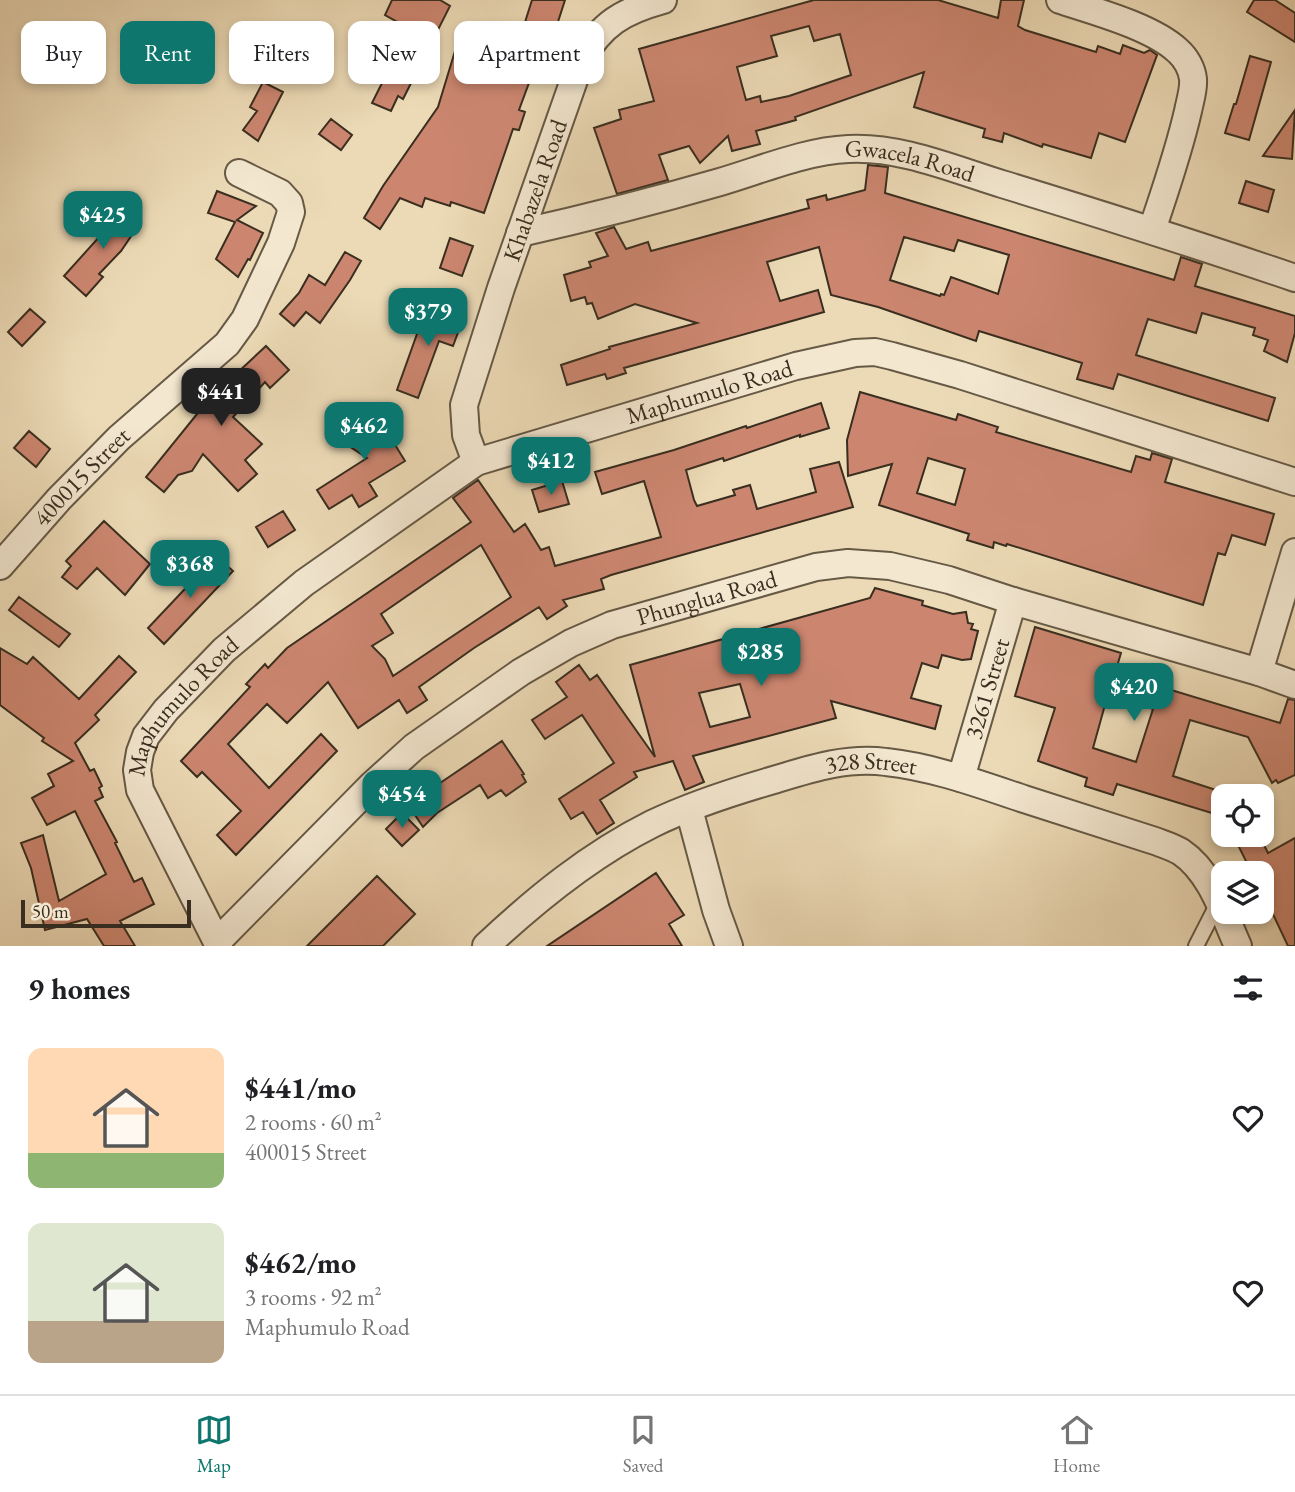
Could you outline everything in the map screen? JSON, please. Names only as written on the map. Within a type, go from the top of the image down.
[{"type":"street","name":"Khabazela Road","points":[[476,462],[466,435],[464,405],[570,86],[593,38],[611,22],[642,6],[663,0]]},
{"type":"street","points":[[1060,0],[1162,39],[1179,51],[1188,63],[1194,79],[1192,94],[1153,230]]},
{"type":"street","name":"Gwacela Road","points":[[520,233],[632,207],[812,155],[846,149],[890,152],[1153,230],[1295,278]]},
{"type":"street","name":"400015 Street","points":[[0,566],[59,499],[119,438],[227,344],[244,319],[286,233],[291,212],[289,203],[280,193],[239,173]]},
{"type":"street","name":"Maphumulo Road","points":[[218,944],[140,790],[137,770],[139,752],[146,736],[166,710],[224,650],[258,620],[304,583],[476,462],[807,362],[875,352],[960,375],[1295,482]]},
{"type":"street","points":[[1259,672],[1295,552]]},
{"type":"street","name":"Phunglua Road","points":[[218,944],[372,785],[414,747],[521,673],[571,643],[612,625],[816,567],[848,563],[890,566],[949,580],[1295,685]]},
{"type":"street","name":"3261 Street","points":[[961,778],[1013,601]]},
{"type":"street","name":"328 Street","points":[[486,946],[536,900],[600,855],[652,824],[689,808],[821,766],[857,760],[886,762],[961,778],[1155,841],[1180,851],[1195,865],[1211,891]]},
{"type":"street","points":[[689,808],[716,910],[729,946]]},
{"type":"street","name":"328 Street","points":[[1228,924],[1238,946]]},
{"type":"lane","points":[[1196,946],[1211,917]]},
{"type":"building","points":[[392,0],[440,0],[450,6],[440,26],[440,21],[396,21],[385,15]]},
{"type":"building","points":[[532,0],[565,0],[558,21],[525,21]]},
{"type":"building","points":[[814,0],[938,0],[998,18],[1001,0],[1024,0],[1018,26],[1025,30],[1096,52],[1098,46],[1120,54],[1123,45],[1144,53],[1150,50],[1157,55],[1125,142],[1099,133],[1091,158],[1043,144],[1042,147],[1004,133],[1002,142],[983,137],[985,129],[914,107],[924,72],[795,117],[796,120],[756,131],[760,144],[732,151],[728,136],[700,163],[689,146],[659,155],[668,180],[617,194],[594,128],[621,119],[619,110],[654,101],[639,49]],"holes":[[[809,26],[814,41],[840,34],[851,75],[789,96],[761,102],[760,96],[746,100],[737,67],[777,56],[771,36]]]},
{"type":"building","points":[[1254,0],[1275,0],[1295,13],[1295,42],[1247,12]]},
{"type":"building","points":[[454,54],[454,84],[529,84],[519,110],[525,112],[519,130],[513,129],[484,213],[451,202],[450,206],[425,198],[422,207],[400,198],[380,229],[364,218],[438,107]]},
{"type":"building","points":[[1250,56],[1271,62],[1249,140],[1225,133]]},
{"type":"building","points":[[262,84],[283,92],[258,141],[243,130],[257,111],[250,107]]},
{"type":"building","points":[[382,84],[411,84],[403,99],[398,96],[391,111],[372,103]]},
{"type":"building","points":[[1295,110],[1292,159],[1263,156]]},
{"type":"building","points":[[331,119],[352,135],[341,150],[319,134]]},
{"type":"building","points":[[868,165],[888,167],[885,193],[1174,280],[1181,257],[1202,264],[1195,286],[1295,316],[1295,333],[1287,362],[1264,351],[1268,340],[1253,335],[1255,328],[1202,313],[1196,333],[1148,319],[1136,355],[1275,398],[1268,421],[1118,374],[1113,389],[1077,379],[1082,363],[979,331],[976,341],[878,307],[831,295],[819,247],[767,262],[780,301],[818,290],[824,312],[624,368],[626,373],[607,379],[605,374],[567,385],[561,365],[610,349],[609,347],[697,323],[635,304],[598,319],[592,303],[587,304],[585,297],[571,301],[564,275],[591,267],[589,262],[608,256],[596,233],[614,227],[626,249],[648,242],[651,251],[809,208],[807,200],[826,195],[827,200],[865,190]],"holes":[[[904,237],[954,251],[958,240],[1009,255],[998,294],[951,277],[944,295],[940,296],[890,280]]]},
{"type":"building","points":[[1246,181],[1274,190],[1268,212],[1239,203]]},
{"type":"building","points":[[217,191],[256,206],[237,220],[263,233],[238,277],[216,259],[235,222],[208,213]]},
{"type":"building","points":[[116,206],[140,223],[121,251],[99,274],[103,277],[86,296],[64,276],[101,235],[98,233]]},
{"type":"building","points":[[450,238],[473,246],[462,276],[440,268]]},
{"type":"building","points":[[345,252],[361,261],[350,280],[320,323],[306,312],[294,326],[280,314],[299,293],[309,275],[325,285]]},
{"type":"building","points":[[427,306],[463,319],[453,346],[439,341],[418,398],[397,390]]},
{"type":"building","points":[[30,309],[45,322],[22,346],[8,332]]},
{"type":"building","points":[[266,346],[289,370],[270,388],[265,382],[233,417],[262,444],[245,460],[257,474],[238,491],[203,454],[192,471],[178,475],[164,492],[146,477],[210,398]]},
{"type":"building","points":[[860,392],[956,420],[958,414],[998,427],[996,432],[1131,472],[1136,456],[1150,460],[1152,453],[1172,459],[1165,482],[1274,514],[1265,545],[1232,535],[1225,555],[1218,553],[1203,605],[1007,544],[1006,546],[994,542],[993,548],[967,540],[969,534],[879,505],[892,464],[848,476],[847,440]],"holes":[[[928,458],[965,469],[955,505],[917,493]]]},
{"type":"building","points":[[821,403],[829,428],[686,470],[697,506],[735,495],[733,490],[750,485],[757,509],[816,492],[810,469],[839,462],[853,507],[611,575],[601,579],[604,589],[563,600],[567,606],[547,619],[539,607],[419,687],[427,700],[407,713],[399,700],[358,728],[328,682],[287,723],[267,704],[228,744],[269,788],[321,734],[337,751],[236,855],[217,835],[241,811],[202,772],[197,777],[181,761],[250,687],[246,684],[265,664],[268,668],[287,648],[471,522],[453,498],[478,480],[514,532],[525,524],[541,550],[549,547],[555,566],[661,537],[644,481],[602,494],[595,472],[746,426],[747,428]],"holes":[[[481,545],[511,597],[393,676],[385,659],[372,646],[393,633],[381,614]]]},
{"type":"building","points":[[363,408],[386,425],[384,427],[405,461],[369,483],[377,496],[359,507],[352,495],[329,509],[317,490],[367,458],[349,446],[345,437]]},
{"type":"building","points":[[29,431],[50,449],[36,467],[14,448]]},
{"type":"building","points":[[562,481],[569,504],[539,512],[532,490]]},
{"type":"building","points":[[283,511],[295,530],[268,547],[256,527]]},
{"type":"building","points":[[104,521],[150,564],[125,595],[97,568],[77,589],[62,577],[71,566],[66,561]]},
{"type":"building","points":[[216,556],[233,571],[164,644],[148,628]]},
{"type":"building","points":[[875,588],[923,601],[922,605],[953,614],[966,612],[968,623],[973,624],[971,629],[978,631],[971,659],[962,660],[942,655],[938,668],[922,663],[911,698],[941,706],[935,729],[831,701],[836,718],[693,756],[704,782],[685,790],[673,761],[634,772],[637,777],[600,800],[614,823],[597,834],[583,812],[571,819],[559,799],[614,763],[582,715],[545,739],[532,720],[567,697],[556,682],[579,665],[590,680],[597,675],[655,757],[630,665],[870,598]],"holes":[[[740,684],[750,717],[710,727],[699,693]]]},
{"type":"building","points":[[19,597],[70,634],[59,647],[9,610]]},
{"type":"building","points":[[1035,627],[1121,653],[1115,673],[1280,723],[1288,699],[1295,700],[1295,775],[1272,783],[1248,737],[1190,720],[1173,776],[1211,788],[1211,813],[1117,784],[1113,795],[1085,786],[1087,778],[1038,761],[1055,708],[1015,696]],"holes":[[[1108,694],[1153,709],[1136,762],[1093,748]]]},
{"type":"building","points":[[0,648],[27,664],[33,657],[79,699],[119,656],[136,672],[95,715],[99,720],[75,743],[90,771],[94,769],[102,786],[99,788],[103,797],[95,801],[134,882],[142,878],[154,904],[120,921],[135,946],[104,946],[87,919],[45,930],[31,868],[21,843],[43,835],[59,901],[106,874],[75,811],[47,825],[32,798],[54,786],[48,774],[73,761],[42,741],[44,738],[0,705]]},
{"type":"building","points":[[502,741],[524,774],[522,775],[526,782],[506,796],[501,790],[488,798],[480,785],[437,813],[423,827],[409,806]]},
{"type":"building","points":[[402,813],[419,830],[402,846],[386,829]]},
{"type":"building","points":[[1295,838],[1295,946],[1288,946],[1274,916],[1274,861],[1246,861],[1239,847],[1265,847],[1268,853]]},
{"type":"building","points":[[656,873],[684,915],[669,924],[682,946],[547,946]]},
{"type":"building","points":[[377,876],[415,914],[383,946],[307,946]]}]
